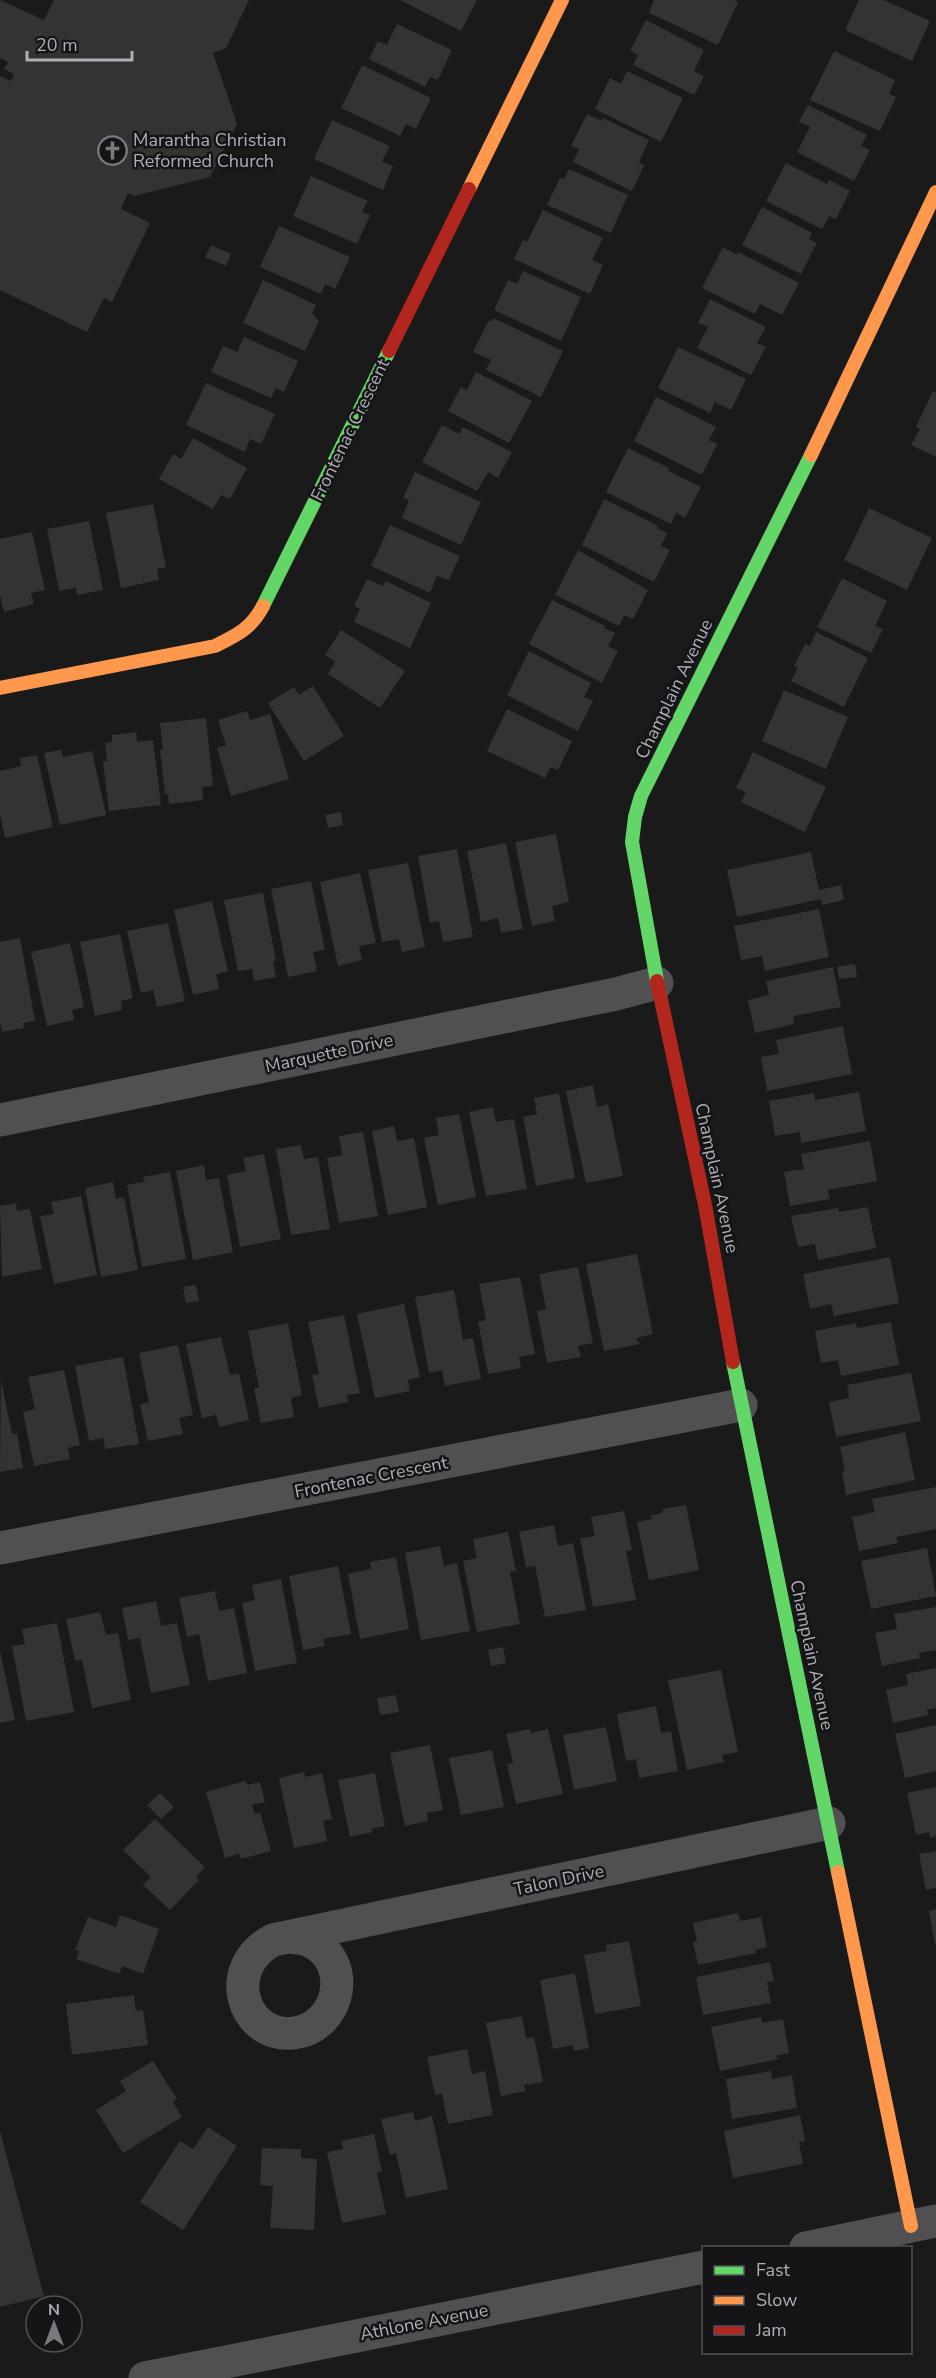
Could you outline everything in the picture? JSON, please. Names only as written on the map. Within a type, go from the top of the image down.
[{"type":"street","name":"Frontenac Crescent","points":[[0,688],[215,646],[240,634],[256,620],[562,0]]},
{"type":"street","name":"Champlain Avenue","points":[[923,2224],[829,1823],[741,1405],[705,1205],[657,983],[632,842],[635,817],[641,796],[854,368],[936,192]]},
{"type":"street","name":"Marquette Drive","points":[[0,1120],[585,1000],[657,983]]},
{"type":"street","name":"Frontenac Crescent","points":[[0,1548],[741,1405]]},
{"type":"street","name":"Talon Drive","points":[[289,1937],[829,1823]]},
{"type":"street","points":[[811,2246],[923,2224]]},
{"type":"street","name":"Athlone Avenue","points":[[145,2378],[702,2268]]},
{"type":"building","name":"Marantha Christian Reformed Church","points":[[0,0],[44,20],[54,0],[249,0],[226,48],[213,53],[237,124],[210,177],[134,196],[128,193],[121,209],[150,223],[112,302],[104,298],[87,332],[0,290],[0,76],[11,81],[14,74],[4,69],[8,62],[0,58]]},
{"type":"building","points":[[400,0],[477,0],[461,31]]},
{"type":"building","points":[[654,0],[734,0],[738,2],[718,45],[649,13]]},
{"type":"building","points":[[859,0],[884,0],[930,21],[912,61],[845,30]]},
{"type":"building","points":[[646,20],[704,50],[694,71],[704,76],[694,95],[633,65],[638,55],[630,51]]},
{"type":"building","points":[[397,24],[452,50],[438,80],[430,77],[425,87],[369,59],[378,41],[387,45]]},
{"type":"building","points":[[834,51],[895,80],[889,94],[896,97],[880,131],[810,100]]},
{"type":"building","points":[[362,65],[431,98],[416,129],[406,124],[400,136],[341,108]]},
{"type":"building","points":[[627,71],[683,98],[661,142],[595,109],[610,78],[621,84]]},
{"type":"building","points":[[808,105],[867,135],[861,146],[870,150],[854,181],[797,152],[810,127],[799,122]]},
{"type":"building","points":[[587,114],[602,121],[603,118],[649,140],[639,162],[644,165],[632,191],[573,162],[579,149],[571,146]]},
{"type":"building","points":[[332,120],[390,146],[382,161],[393,166],[383,190],[314,159]]},
{"type":"building","points":[[786,163],[827,184],[829,180],[850,191],[836,219],[829,216],[822,229],[766,201]]},
{"type":"building","points":[[569,169],[628,195],[611,233],[547,205],[560,178],[564,179]]},
{"type":"building","points":[[311,176],[368,201],[362,212],[370,215],[357,244],[293,216]]},
{"type":"building","points":[[762,207],[812,233],[809,239],[817,243],[801,274],[742,245]]},
{"type":"building","points":[[543,210],[603,238],[592,260],[603,265],[590,294],[514,259],[523,240],[527,242]]},
{"type":"building","points":[[279,226],[350,257],[335,289],[325,284],[321,294],[260,267]]},
{"type":"building","points":[[211,245],[231,254],[226,266],[205,257]]},
{"type":"building","points":[[723,247],[737,255],[738,252],[799,283],[782,315],[760,304],[755,314],[702,288]]},
{"type":"building","points":[[523,271],[581,297],[561,341],[494,310],[508,280],[517,284]]},
{"type":"building","points":[[263,280],[316,305],[312,313],[319,321],[305,351],[243,323]]},
{"type":"building","points":[[710,299],[766,327],[757,343],[766,347],[751,375],[697,348],[708,327],[698,323]]},
{"type":"building","points":[[493,318],[563,351],[541,397],[486,370],[491,360],[473,352],[489,320],[492,322]]},
{"type":"building","points":[[244,337],[298,361],[284,392],[276,388],[271,398],[211,372],[223,346],[237,352]]},
{"type":"building","points":[[678,347],[746,379],[731,410],[715,402],[710,413],[658,388]]},
{"type":"building","points":[[476,372],[532,401],[509,443],[448,411],[461,387],[467,390]]},
{"type":"building","points":[[206,383],[275,414],[261,444],[250,439],[245,452],[186,425]]},
{"type":"building","points":[[933,391],[936,393],[936,457],[911,445],[920,429],[916,427]]},
{"type":"building","points":[[656,397],[716,427],[709,440],[717,444],[702,475],[634,441]]},
{"type":"building","points":[[442,425],[459,434],[463,427],[512,452],[498,478],[488,472],[477,491],[422,462]]},
{"type":"building","points":[[193,438],[247,468],[230,499],[221,495],[213,509],[159,479],[173,454],[181,459]]},
{"type":"building","points":[[628,448],[701,487],[685,518],[676,513],[671,524],[606,492]]},
{"type":"building","points":[[415,472],[481,502],[461,545],[402,518],[409,500],[403,498]]},
{"type":"building","points":[[604,499],[658,526],[657,528],[667,533],[661,546],[670,550],[654,582],[582,545]]},
{"type":"building","points":[[153,504],[166,567],[157,569],[159,580],[121,588],[106,513]]},
{"type":"building","points":[[869,508],[932,538],[907,590],[844,560]]},
{"type":"building","points":[[89,521],[103,590],[77,595],[76,588],[59,591],[47,529]]},
{"type":"building","points":[[390,525],[460,556],[449,580],[437,576],[430,593],[371,566]]},
{"type":"building","points":[[32,532],[45,590],[31,593],[34,604],[4,612],[0,595],[0,539]]},
{"type":"building","points":[[578,550],[648,590],[633,619],[624,615],[619,626],[555,595]]},
{"type":"building","points":[[842,578],[887,601],[875,626],[883,629],[871,653],[817,627]]},
{"type":"building","points":[[367,579],[383,586],[386,581],[431,603],[410,648],[354,622],[360,609],[354,606]]},
{"type":"building","points":[[552,600],[615,633],[608,646],[618,651],[602,683],[529,644]]},
{"type":"building","points":[[341,630],[405,671],[380,708],[328,674],[335,662],[325,655]]},
{"type":"building","points":[[816,632],[868,658],[844,707],[791,681],[798,668],[794,666],[805,644],[810,646]]},
{"type":"building","points":[[529,651],[591,683],[584,697],[593,701],[578,731],[507,695]]},
{"type":"building","points":[[313,686],[344,736],[304,761],[268,703],[294,687],[299,695]]},
{"type":"building","points":[[784,690],[848,717],[826,769],[762,741]]},
{"type":"building","points":[[507,709],[572,741],[558,770],[551,767],[545,778],[487,751]]},
{"type":"building","points":[[247,711],[250,720],[270,714],[289,779],[231,796],[217,748],[226,745],[218,720]]},
{"type":"building","points":[[206,718],[213,786],[202,787],[203,800],[169,804],[168,794],[165,794],[160,750],[163,750],[160,723]]},
{"type":"building","points":[[136,732],[137,742],[153,740],[161,805],[109,811],[103,761],[107,761],[105,743],[112,742],[112,735]]},
{"type":"building","points":[[61,750],[63,757],[92,751],[106,815],[60,825],[44,753]]},
{"type":"building","points":[[753,752],[826,787],[805,832],[741,802],[746,792],[736,788]]},
{"type":"building","points":[[37,755],[53,827],[5,838],[0,813],[0,771],[21,766],[20,758]]},
{"type":"building","points":[[341,812],[343,825],[328,828],[325,815]]},
{"type":"building","points":[[556,834],[569,902],[552,906],[555,921],[532,926],[515,842]]},
{"type":"building","points":[[506,843],[523,929],[501,933],[498,918],[481,922],[467,851]]},
{"type":"building","points":[[457,849],[473,937],[443,942],[439,921],[430,923],[418,856]]},
{"type":"building","points":[[811,852],[819,890],[841,885],[844,900],[822,905],[821,899],[737,917],[727,870]]},
{"type":"building","points":[[408,863],[425,947],[402,952],[399,939],[382,942],[368,870]]},
{"type":"building","points":[[360,873],[376,943],[359,946],[362,960],[338,966],[320,882]]},
{"type":"building","points":[[311,881],[325,950],[313,952],[317,971],[288,977],[271,889]]},
{"type":"building","points":[[263,893],[276,961],[273,961],[276,977],[254,981],[252,969],[238,971],[224,900]]},
{"type":"building","points":[[212,901],[228,971],[216,974],[219,989],[193,995],[174,910]]},
{"type":"building","points":[[819,909],[829,957],[765,971],[762,956],[741,960],[734,926]]},
{"type":"building","points":[[168,923],[185,1001],[157,1007],[153,990],[141,993],[127,931]]},
{"type":"building","points":[[120,934],[133,998],[121,1001],[122,1010],[95,1016],[80,942]]},
{"type":"building","points":[[20,938],[35,1021],[23,1023],[24,1028],[2,1032],[0,942]]},
{"type":"building","points":[[70,943],[84,1007],[72,1010],[74,1020],[47,1026],[31,952]]},
{"type":"building","points":[[855,964],[857,977],[839,979],[837,967]]},
{"type":"building","points":[[833,967],[841,1007],[793,1016],[794,1024],[755,1033],[748,1000],[769,995],[766,981]]},
{"type":"building","points":[[843,1026],[852,1074],[767,1091],[761,1057],[779,1054],[776,1040]]},
{"type":"building","points":[[593,1085],[597,1107],[608,1104],[623,1176],[586,1183],[566,1091]]},
{"type":"building","points":[[859,1092],[866,1131],[801,1143],[800,1132],[775,1136],[769,1101],[814,1093],[815,1100]]},
{"type":"building","points":[[559,1093],[575,1178],[536,1186],[523,1117],[537,1114],[534,1098]]},
{"type":"building","points":[[493,1107],[496,1122],[514,1119],[527,1189],[486,1196],[469,1112]]},
{"type":"building","points":[[459,1114],[476,1197],[438,1205],[424,1138],[439,1135],[436,1118]]},
{"type":"building","points":[[394,1126],[397,1141],[414,1138],[427,1207],[388,1215],[372,1131]]},
{"type":"building","points":[[363,1132],[378,1216],[339,1223],[327,1158],[342,1155],[339,1136]]},
{"type":"building","points":[[870,1141],[877,1181],[828,1190],[830,1199],[790,1206],[784,1172],[804,1169],[801,1154]]},
{"type":"building","points":[[301,1145],[304,1159],[318,1157],[330,1229],[291,1235],[276,1149]]},
{"type":"building","points":[[264,1154],[281,1239],[240,1247],[227,1175],[246,1171],[243,1158]]},
{"type":"building","points":[[204,1165],[206,1180],[219,1178],[233,1252],[193,1260],[176,1171]]},
{"type":"building","points":[[170,1172],[186,1259],[142,1267],[127,1185],[144,1182],[143,1177]]},
{"type":"building","points":[[113,1182],[116,1199],[124,1197],[138,1270],[101,1277],[85,1188]]},
{"type":"building","points":[[81,1196],[97,1275],[54,1284],[40,1216],[54,1214],[51,1202]]},
{"type":"building","points":[[16,1203],[17,1211],[30,1209],[42,1269],[2,1277],[0,1206]]},
{"type":"building","points":[[868,1207],[876,1248],[818,1260],[815,1244],[798,1247],[791,1216],[838,1208],[839,1212]]},
{"type":"building","points":[[637,1254],[653,1334],[636,1338],[640,1344],[604,1351],[586,1264]]},
{"type":"building","points":[[890,1257],[899,1303],[834,1316],[831,1304],[810,1309],[803,1274]]},
{"type":"building","points":[[578,1267],[593,1343],[578,1346],[581,1357],[547,1363],[537,1311],[546,1309],[539,1274]]},
{"type":"building","points":[[520,1277],[535,1354],[519,1357],[521,1368],[488,1374],[478,1322],[486,1320],[479,1284]]},
{"type":"building","points":[[196,1285],[199,1301],[186,1303],[183,1287]]},
{"type":"building","points":[[454,1290],[463,1340],[473,1338],[481,1379],[445,1386],[442,1370],[429,1373],[415,1297]]},
{"type":"building","points":[[404,1304],[420,1377],[408,1380],[410,1391],[375,1398],[357,1314]]},
{"type":"building","points":[[344,1315],[360,1393],[347,1395],[348,1402],[319,1408],[312,1375],[319,1374],[308,1322]]},
{"type":"building","points":[[891,1322],[899,1365],[841,1376],[838,1360],[821,1363],[815,1331],[856,1323],[857,1328]]},
{"type":"building","points":[[288,1323],[302,1395],[291,1398],[294,1417],[261,1423],[254,1388],[259,1388],[248,1331]]},
{"type":"building","points":[[221,1337],[230,1375],[239,1373],[249,1420],[219,1427],[216,1415],[202,1418],[186,1344]]},
{"type":"building","points":[[178,1345],[193,1415],[179,1418],[183,1434],[148,1441],[140,1404],[149,1402],[139,1353]]},
{"type":"building","points":[[123,1357],[139,1444],[105,1449],[103,1438],[89,1441],[75,1366]]},
{"type":"building","points":[[64,1370],[80,1445],[68,1448],[70,1459],[34,1466],[23,1412],[35,1409],[28,1377]]},
{"type":"building","points":[[911,1373],[921,1421],[836,1437],[829,1402],[849,1398],[847,1385]]},
{"type":"building","points":[[1,1380],[12,1434],[17,1433],[23,1468],[0,1472]]},
{"type":"building","points":[[905,1432],[915,1480],[846,1495],[842,1472],[845,1471],[840,1447]]},
{"type":"building","points":[[936,1487],[936,1529],[896,1537],[898,1543],[859,1551],[852,1517],[875,1512],[872,1499]]},
{"type":"building","points":[[686,1505],[699,1570],[649,1580],[637,1522],[652,1519],[651,1515],[662,1513],[663,1509]]},
{"type":"building","points":[[624,1511],[632,1550],[626,1551],[636,1600],[593,1607],[580,1538],[595,1536],[591,1517]]},
{"type":"building","points":[[554,1525],[558,1546],[573,1543],[586,1610],[545,1617],[535,1566],[526,1567],[519,1532]]},
{"type":"building","points":[[508,1532],[516,1571],[510,1572],[520,1624],[477,1632],[463,1561],[477,1558],[473,1539]]},
{"type":"building","points":[[440,1546],[444,1566],[457,1563],[470,1631],[421,1640],[405,1553]]},
{"type":"building","points":[[927,1548],[936,1596],[871,1609],[861,1561]]},
{"type":"building","points":[[396,1557],[409,1629],[360,1639],[348,1574],[371,1569],[370,1562]]},
{"type":"building","points":[[338,1566],[351,1634],[323,1639],[325,1646],[303,1650],[289,1576]]},
{"type":"building","points":[[281,1579],[297,1663],[255,1671],[242,1603],[255,1600],[252,1585]]},
{"type":"building","points":[[215,1591],[219,1611],[234,1608],[247,1673],[208,1681],[199,1634],[187,1637],[179,1598]]},
{"type":"building","points":[[156,1601],[161,1626],[177,1623],[190,1685],[151,1693],[140,1638],[128,1640],[122,1608]]},
{"type":"building","points":[[936,1607],[936,1650],[919,1653],[920,1658],[882,1666],[875,1633],[897,1629],[894,1614]]},
{"type":"building","points":[[100,1612],[106,1635],[118,1633],[131,1700],[92,1708],[82,1660],[75,1661],[66,1619]]},
{"type":"building","points":[[57,1623],[74,1712],[26,1721],[12,1646],[25,1644],[22,1629]]},
{"type":"building","points":[[503,1647],[506,1663],[491,1666],[488,1650]]},
{"type":"building","points":[[0,1651],[15,1720],[0,1723]]},
{"type":"building","points":[[936,1668],[936,1708],[927,1710],[928,1715],[893,1723],[886,1690],[908,1685],[906,1674]]},
{"type":"building","points":[[721,1670],[738,1752],[722,1755],[724,1762],[687,1770],[668,1680]]},
{"type":"building","points":[[396,1695],[399,1712],[380,1715],[377,1698]]},
{"type":"building","points":[[656,1706],[661,1733],[671,1731],[678,1771],[639,1778],[636,1759],[626,1761],[617,1714]]},
{"type":"building","points":[[936,1725],[936,1771],[905,1778],[895,1734]]},
{"type":"building","points":[[606,1727],[617,1781],[574,1790],[563,1735]]},
{"type":"building","points":[[530,1729],[531,1733],[548,1729],[563,1794],[516,1804],[507,1764],[513,1763],[506,1734]]},
{"type":"building","points":[[430,1745],[443,1810],[427,1813],[428,1821],[405,1826],[390,1753]]},
{"type":"building","points":[[492,1750],[504,1807],[461,1815],[449,1758]]},
{"type":"building","points":[[304,1772],[305,1777],[322,1773],[332,1819],[323,1821],[327,1841],[294,1848],[279,1778]]},
{"type":"building","points":[[375,1773],[385,1826],[371,1829],[373,1832],[350,1837],[338,1780]]},
{"type":"building","points":[[245,1781],[247,1785],[260,1782],[265,1802],[252,1805],[255,1814],[260,1812],[271,1851],[241,1859],[239,1854],[225,1858],[206,1792]]},
{"type":"building","points":[[936,1787],[936,1836],[930,1838],[929,1832],[916,1835],[907,1793]]},
{"type":"building","points":[[160,1793],[174,1807],[161,1819],[147,1805]]},
{"type":"building","points":[[155,1819],[205,1867],[196,1877],[199,1880],[170,1910],[143,1885],[151,1877],[123,1850]]},
{"type":"building","points":[[936,1851],[936,1888],[926,1890],[919,1854]]},
{"type":"building","points":[[936,1909],[936,1944],[935,1944],[929,1911]]},
{"type":"building","points":[[738,1913],[740,1921],[761,1917],[767,1947],[755,1950],[756,1953],[698,1965],[693,1942],[697,1942],[693,1923]]},
{"type":"building","points":[[120,1915],[159,1929],[143,1974],[122,1966],[119,1974],[76,1959],[79,1951],[75,1950],[88,1917],[116,1927]]},
{"type":"building","points":[[629,1941],[641,2006],[595,2014],[584,1955],[607,1951],[606,1945]]},
{"type":"building","points":[[770,1962],[774,1981],[767,1982],[771,2003],[703,2015],[696,1977]]},
{"type":"building","points":[[575,1973],[589,2048],[574,2051],[573,2045],[553,2049],[540,1980]]},
{"type":"building","points":[[134,1995],[136,2011],[143,2010],[148,2045],[72,2055],[66,2004]]},
{"type":"building","points":[[522,2016],[526,2038],[534,2037],[543,2082],[524,2085],[526,2091],[501,2096],[486,2023]]},
{"type":"building","points":[[761,2017],[762,2023],[783,2019],[789,2053],[775,2056],[779,2059],[720,2071],[711,2027]]},
{"type":"building","points":[[467,2049],[472,2074],[485,2071],[493,2115],[448,2124],[442,2094],[435,2095],[427,2057]]},
{"type":"building","points":[[153,2061],[177,2099],[173,2102],[182,2117],[123,2153],[96,2110],[126,2091],[120,2081]]},
{"type":"building","points":[[771,2071],[772,2079],[792,2075],[797,2108],[732,2119],[726,2079]]},
{"type":"building","points":[[413,2112],[415,2121],[432,2116],[448,2189],[406,2198],[396,2153],[390,2155],[381,2119]]},
{"type":"building","points":[[800,2115],[805,2141],[799,2142],[803,2164],[733,2178],[724,2131]]},
{"type":"building","points":[[208,2127],[237,2146],[183,2230],[140,2202],[180,2141],[193,2149]]},
{"type":"building","points":[[0,2131],[43,2294],[24,2294],[24,2301],[0,2307]]},
{"type":"building","points":[[374,2134],[382,2172],[377,2173],[386,2214],[342,2223],[327,2152],[343,2149],[341,2141]]},
{"type":"building","points":[[262,2148],[301,2149],[301,2158],[317,2159],[314,2230],[270,2228],[273,2186],[260,2185]]},
{"type":"traffic: fast","points":[[263,606],[389,351]]},
{"type":"traffic: fast","points":[[657,981],[632,842],[635,817],[641,796],[811,455]]},
{"type":"traffic: fast","points":[[733,1362],[838,1872]]},
{"type":"traffic: slow","points":[[469,189],[562,0]]},
{"type":"traffic: slow","points":[[811,455],[936,192]]},
{"type":"traffic: slow","points":[[0,688],[215,646],[237,635],[248,626],[263,606]]},
{"type":"traffic: slow","points":[[838,1872],[911,2226]]},
{"type":"traffic: jam","points":[[389,351],[469,189]]},
{"type":"traffic: jam","points":[[657,981],[705,1205],[733,1362]]},
{"type":"place","name":"Marantha Christian Reformed Church","points":[[112,150]]}]
